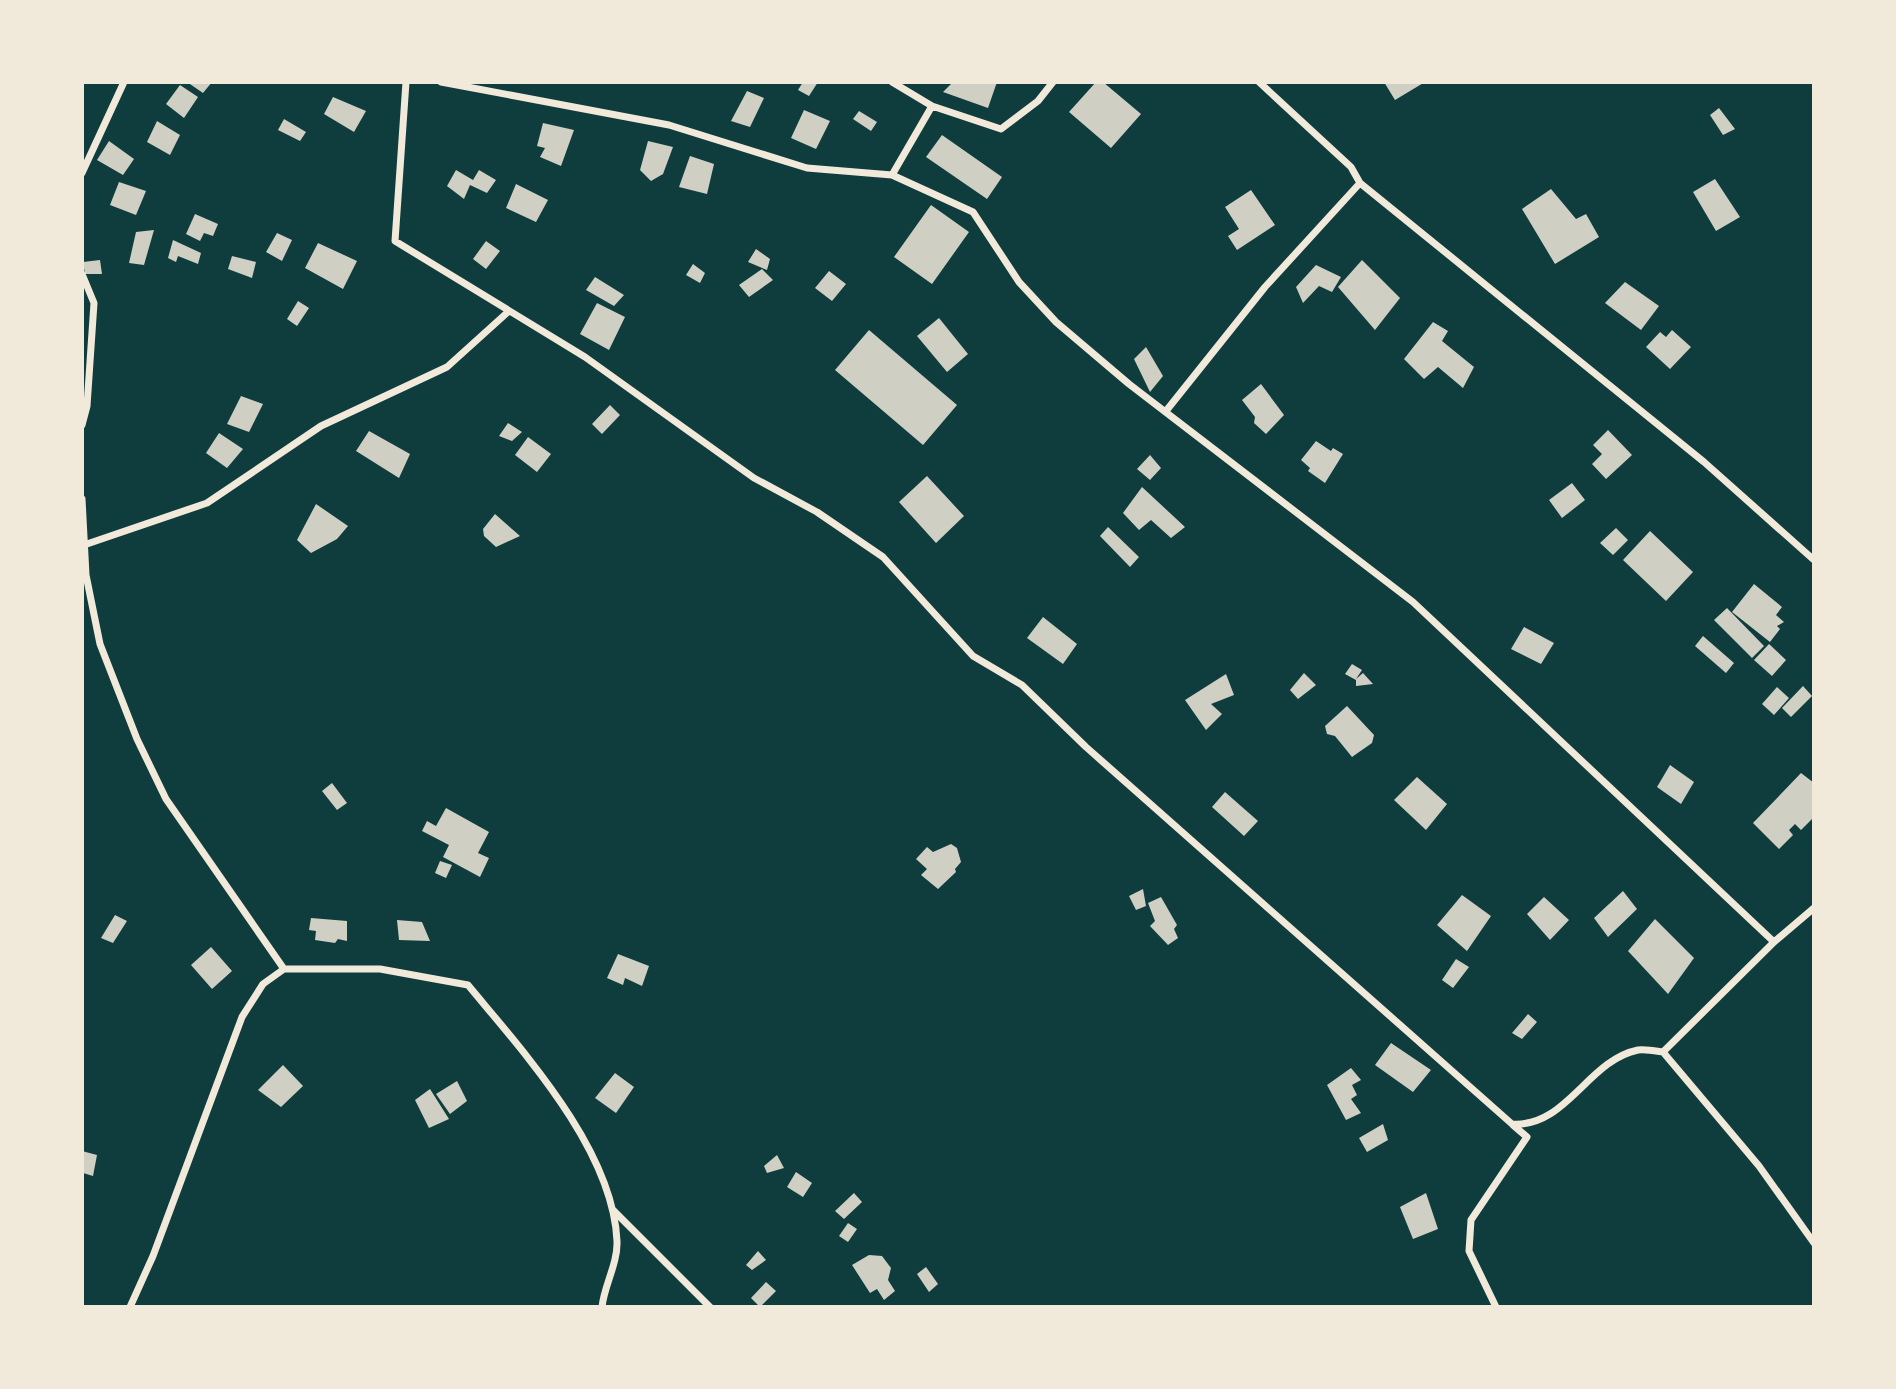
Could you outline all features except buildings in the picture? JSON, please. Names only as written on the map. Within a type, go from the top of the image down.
[{"type":"street","points":[[82,173],[124,82]]},
{"type":"street","points":[[406,82],[395,241],[585,357],[754,478],[817,512],[883,557],[973,656],[1022,685],[1086,747],[1527,1137],[1471,1220],[1469,1251],[1496,1307]]},
{"type":"street","points":[[441,82],[669,125],[807,168],[892,175],[973,212],[1019,282],[1056,322],[1413,602],[1774,942]]},
{"type":"street","points":[[892,82],[932,106],[1001,129],[1038,101],[1053,82]]},
{"type":"street","points":[[1259,82],[1351,167],[1360,183],[1704,462],[1814,560]]},
{"type":"street","points":[[892,175],[932,106]]},
{"type":"street","points":[[1166,411],[1265,287],[1360,183]]},
{"type":"street","points":[[82,274],[94,303],[82,425]]},
{"type":"street","points":[[84,545],[207,503],[321,426],[447,367],[509,311]]},
{"type":"street","points":[[82,499],[86,575],[100,644],[137,739],[166,799],[284,969]]},
{"type":"street","points":[[1663,1052],[1774,942],[1814,908]]},
{"type":"street","points":[[130,1307],[153,1256],[242,1017],[263,984],[284,969],[380,969],[468,985],[541,1073],[606,1178],[618,1244],[602,1307]]},
{"type":"street","points":[[1512,1124],[1529,1125],[1547,1117],[1616,1059],[1639,1050],[1663,1052],[1759,1166],[1814,1243]]},
{"type":"street","points":[[612,1209],[710,1307]]}]
